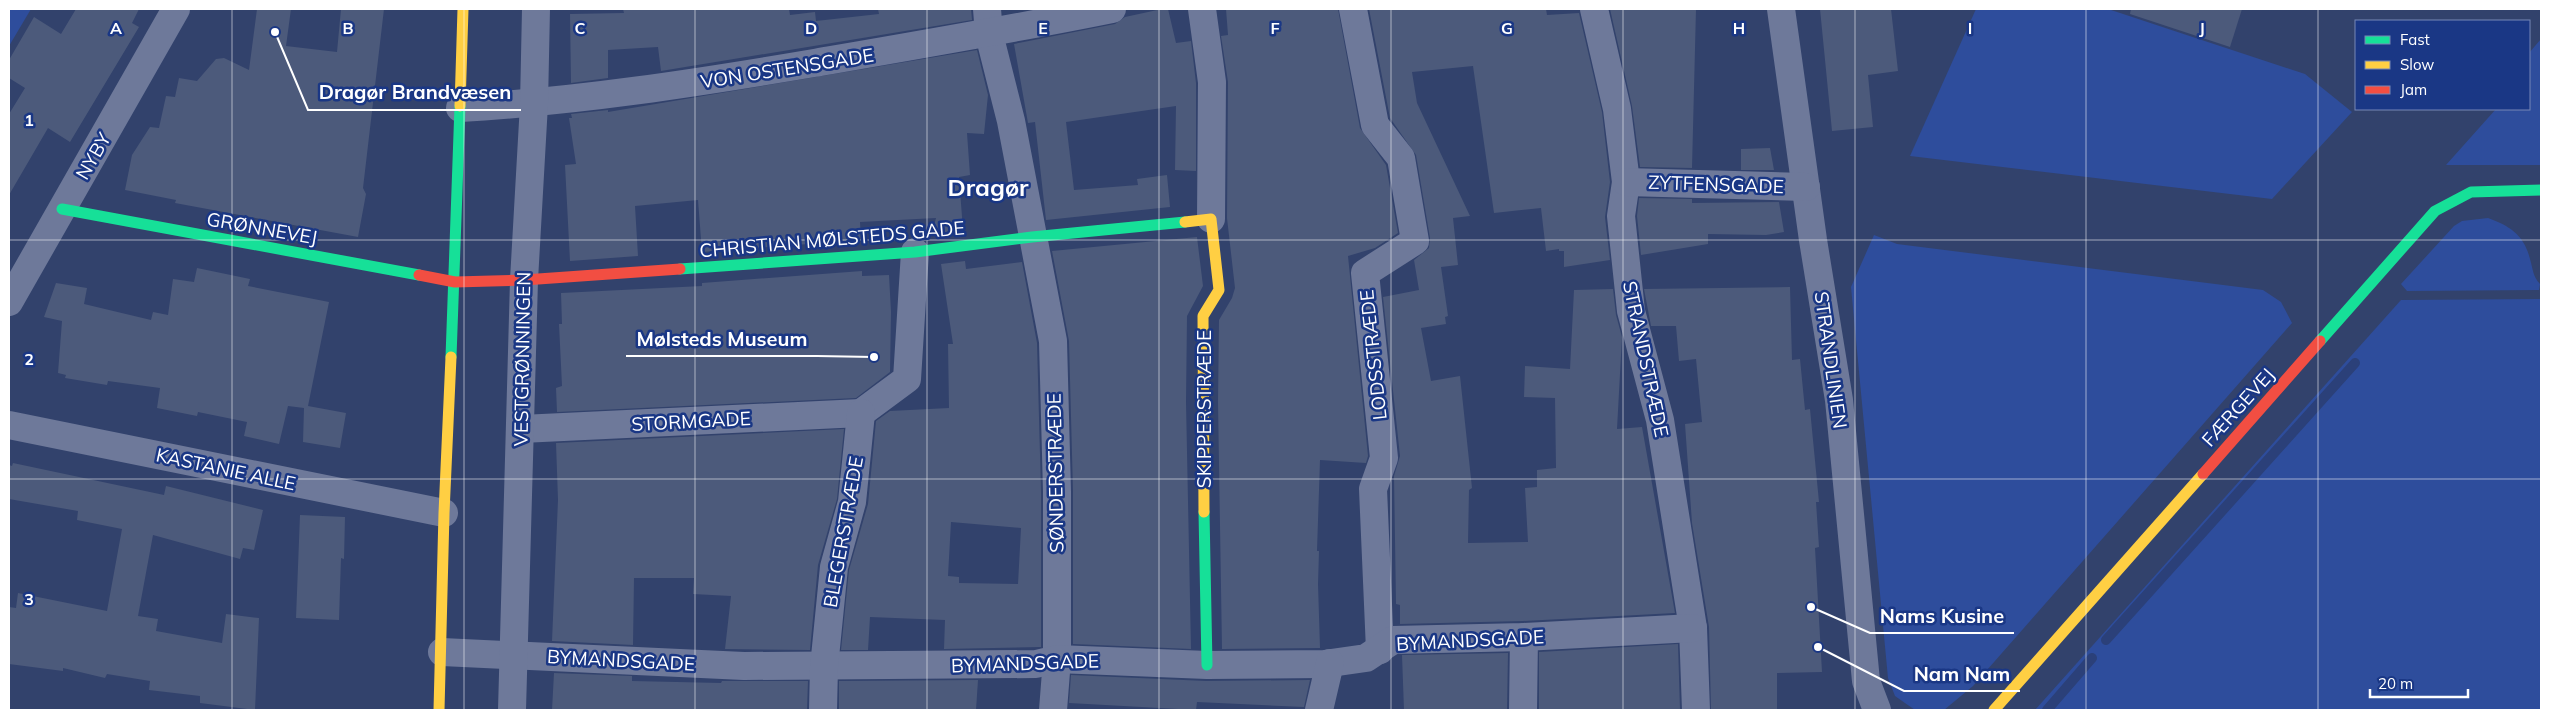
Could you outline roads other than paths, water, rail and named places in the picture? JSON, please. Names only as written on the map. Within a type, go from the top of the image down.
[{"type":"street","name":"NYBY","points":[[9,302],[176,9]]},
{"type":"street","points":[[440,710],[444,513],[455,282],[463,9]]},
{"type":"street","name":"VESTGRØNNINGEN","points":[[512,710],[524,280],[534,104],[536,9]]},
{"type":"street","name":"VON OSTENSGADE","points":[[460,108],[534,104],[703,82],[988,21],[1112,9]]},
{"type":"street","name":"SKIPPERSTRÆDE","points":[[1202,9],[1212,82],[1211,218],[1220,290],[1203,316],[1202,402],[1207,665]]},
{"type":"street","name":"LODSSTRÆDE","points":[[1352,9],[1375,125],[1401,158],[1415,241],[1365,273],[1384,458],[1373,489],[1380,650]]},
{"type":"street","name":"STRANDSTRÆDE","points":[[1594,9],[1617,109],[1626,182],[1621,216],[1631,311],[1660,420],[1693,628],[1696,710]]},
{"type":"street","name":"STRANDLINIEN","points":[[1781,9],[1839,400],[1866,681],[1877,710]]},
{"type":"street","name":"SØNDERSTRÆDE","points":[[988,21],[1010,121],[1053,341],[1057,492],[1057,659],[1053,710]]},
{"type":"street","name":"ZYTFENSGADE","points":[[1626,182],[1806,187]]},
{"type":"street","name":"FÆRGEVEJ","points":[[1994,710],[2435,211],[2471,192],[2541,190]]},
{"type":"street","name":"GRØNNEVEJ","points":[[62,209],[455,282]]},
{"type":"street","name":"CHRISTIAN MØLSTEDS GADE","points":[[455,282],[524,280],[915,252],[1032,237],[1211,218]]},
{"type":"street","points":[[861,413],[907,379],[915,252]]},
{"type":"street","name":"STORMGADE","points":[[521,429],[861,413]]},
{"type":"street","name":"BLEGERSTRÆDE","points":[[823,710],[824,667],[834,567],[852,502],[861,413]]},
{"type":"street","name":"KASTANIE ALLE","points":[[9,425],[444,513]]},
{"type":"street","name":"BYMANDSGADE","points":[[442,652],[744,666],[824,667],[1036,664],[1057,659],[1207,665],[1330,663],[1366,658],[1394,640],[1524,637],[1693,628]]},
{"type":"street","points":[[1523,710],[1524,637]]},
{"type":"street","points":[[1319,710],[1330,663]]},
{"type":"waterway","points":[[2106,640],[2355,363]]},
{"type":"waterway","points":[[2047,710],[2092,658]]},
{"type":"place","name":"Dragør Brandvæsen","points":[[275,32]]},
{"type":"place","name":"Mølsteds Museum","points":[[874,357]]},
{"type":"place","name":"Nams Kusine","points":[[1811,607]]},
{"type":"place","name":"Nam Nam","points":[[1818,647]]},
{"type":"district","name":"Dragør","points":[[988,188]]}]
